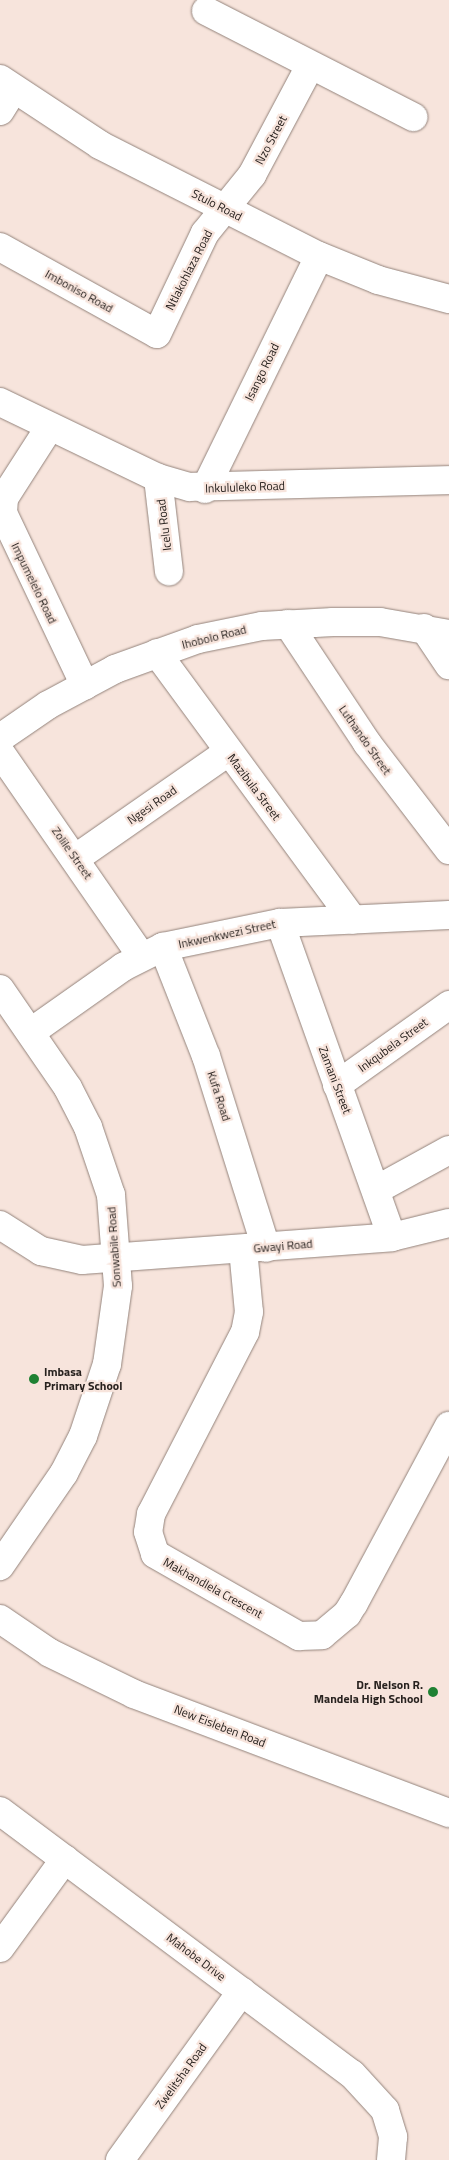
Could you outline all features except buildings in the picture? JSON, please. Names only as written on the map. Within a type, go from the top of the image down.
[{"type":"street","points":[[206,10],[310,66],[412,117]]},
{"type":"street","name":"Nzo Street","points":[[226,210],[252,175],[310,66]]},
{"type":"street","name":"Stulo Road","points":[[4,93],[100,145],[319,256],[378,280],[449,299]]},
{"type":"street","name":"Ntlakohlaza Road","points":[[157,334],[205,233],[226,210]]},
{"type":"street","name":"Imboniso Road","points":[[0,247],[157,334]]},
{"type":"street","name":"Isango Road","points":[[205,489],[319,256]]},
{"type":"street","name":"Inkululeko Road","points":[[0,402],[49,428],[158,478],[205,489],[449,480]]},
{"type":"street","name":"Impumelelo Road","points":[[49,428],[4,498],[3,513],[85,686]]},
{"type":"street","name":"Icelu Road","points":[[158,478],[169,571]]},
{"type":"street","name":"Ihobolo Road","points":[[0,738],[85,686],[157,653],[198,639],[288,624],[380,622],[436,631]]},
{"type":"street","name":"Luthando Street","points":[[288,624],[366,743],[449,850]]},
{"type":"street","points":[[436,631],[449,665]]},
{"type":"street","name":"Mazibula Street","points":[[157,653],[353,920]]},
{"type":"street","name":"Zolile Street","points":[[0,752],[76,858],[152,952]]},
{"type":"street","name":"Ngesi Road","points":[[76,858],[228,752]]},
{"type":"street","name":"Inkwenkwezi Street","points":[[32,1032],[152,952],[280,923],[449,915]]},
{"type":"street","name":"Zamani Street","points":[[280,923],[392,1237]]},
{"type":"street","name":"Kufa Road","points":[[152,952],[215,1080],[255,1248]]},
{"type":"street","name":"Sonwabile Road","points":[[0,988],[32,1032],[68,1088],[88,1127],[111,1195],[118,1286],[99,1398],[64,1473],[0,1566]]},
{"type":"street","name":"Inkqubela Street","points":[[337,1086],[449,1004]]},
{"type":"street","points":[[376,1190],[449,1150]]},
{"type":"street","name":"Gwayi Road","points":[[0,1225],[41,1251],[65,1258],[116,1258],[392,1237],[449,1223]]},
{"type":"street","name":"Makhandlela Crescent","points":[[255,1248],[245,1332],[151,1514],[148,1532],[155,1554],[299,1636],[322,1635],[347,1614],[449,1426]]},
{"type":"street","name":"New Eisleben Road","points":[[0,1619],[50,1652],[134,1694],[449,1813]]},
{"type":"street","name":"Mahobe Drive","points":[[0,1811],[352,2074],[385,2110],[393,2137],[391,2160]]},
{"type":"street","points":[[0,1948],[65,1859]]},
{"type":"street","name":"Zwelitsha Road","points":[[120,2160],[242,1991]]},
{"type":"place","name":"Imbasa Primary School","points":[[34,1379]]},
{"type":"place","name":"Dr. Nelson R. Mandela High School","points":[[433,1692]]}]
